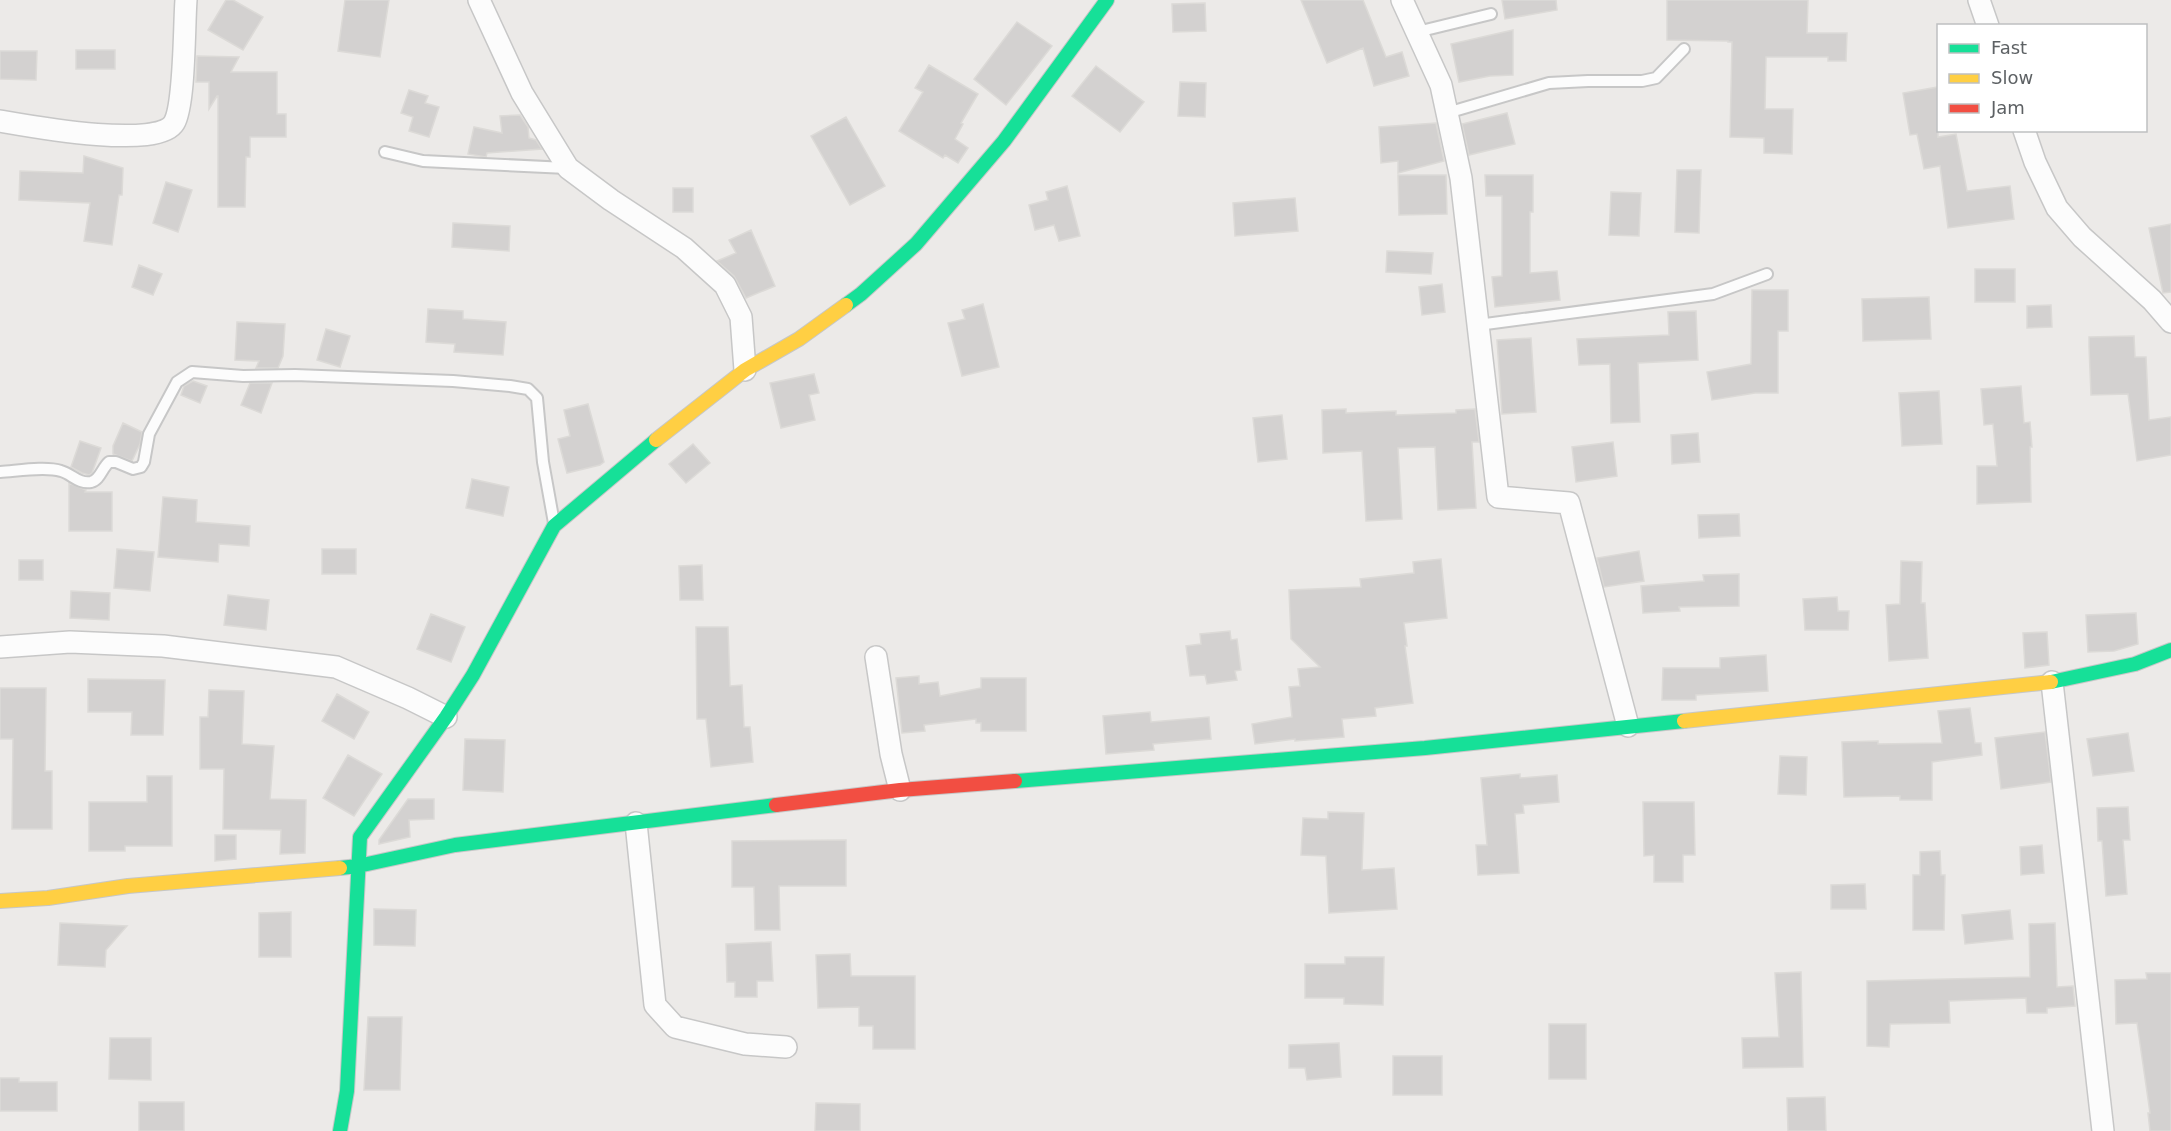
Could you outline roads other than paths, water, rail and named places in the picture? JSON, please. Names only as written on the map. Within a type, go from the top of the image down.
[{"type":"street","points":[[0,121],[62,131],[113,135],[146,135],[167,130],[174,123],[180,102],[186,0]]},
{"type":"street","points":[[479,0],[522,93],[568,168],[611,200],[684,248],[725,285],[741,317],[745,370]]},
{"type":"street","points":[[340,1131],[347,1091],[360,837],[446,717],[472,675],[554,526],[672,427],[745,370],[799,339],[861,294],[916,244],[1005,141],[1107,0]]},
{"type":"street","points":[[1402,0],[1441,85],[1461,178],[1498,497],[1569,503],[1628,726]]},
{"type":"street","points":[[1979,0],[1987,24]]},
{"type":"street","points":[[2025,132],[2035,162],[2057,208],[2082,237],[2152,300],[2171,322]]},
{"type":"street","points":[[0,647],[70,642],[163,646],[336,667],[446,717]]},
{"type":"street","points":[[0,901],[48,898],[128,886],[358,866],[455,845],[900,790],[1425,748],[2052,682],[2135,664],[2171,650]]},
{"type":"street","points":[[876,657],[891,754],[900,790]]},
{"type":"street","points":[[2052,682],[2103,1131]]},
{"type":"street","points":[[636,823],[655,1005],[675,1027],[745,1044],[786,1047]]},
{"type":"lane","points":[[1417,32],[1491,14]]},
{"type":"lane","points":[[1447,113],[1549,83],[1642,81],[1656,78],[1684,49]]},
{"type":"lane","points":[[385,152],[423,161],[568,168]]},
{"type":"lane","points":[[1478,325],[1713,294],[1767,274]]},
{"type":"lane","points":[[0,472],[57,470],[68,473],[75,480],[91,482],[98,478],[104,466],[109,462],[116,462],[133,470],[141,467],[149,434],[177,382],[192,372],[243,376],[295,375],[453,381],[510,386],[528,390],[537,398],[543,462],[554,526]]}]
